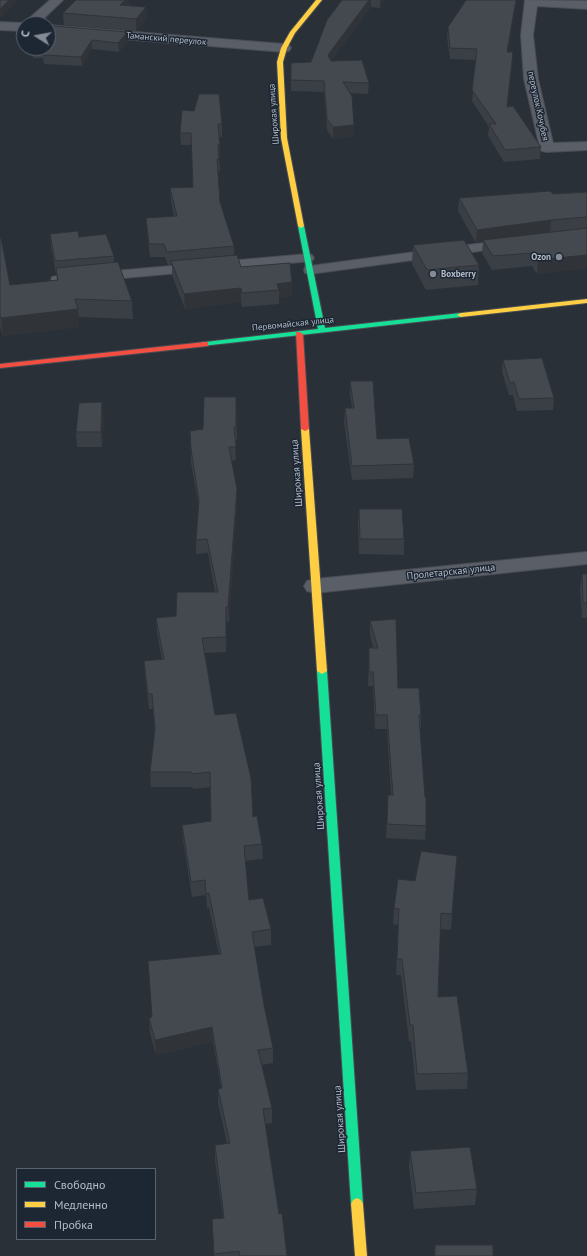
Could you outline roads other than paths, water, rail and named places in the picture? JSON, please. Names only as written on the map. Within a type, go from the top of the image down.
[{"type":"street","points":[[39,16],[57,0]]},
{"type":"street","name":"Широкая улица","points":[[319,0],[293,32],[284,48],[280,62],[284,138],[322,331]]},
{"type":"street","points":[[531,1],[587,5]]},
{"type":"street","name":"переулок Кочубея","points":[[531,1],[527,35],[531,79],[547,148],[587,146]]},
{"type":"street","points":[[0,26],[16,27]]},
{"type":"street","name":"Таманский переулок","points":[[56,31],[284,48]]},
{"type":"street","name":"Первомайская улица","points":[[0,366],[587,301]]},
{"type":"street","name":"Широкая улица","points":[[299,334],[361,1256]]},
{"type":"street","name":"Пролетарская улица","points":[[316,586],[587,558]]},
{"type":"lane","points":[[57,280],[309,264],[519,243]]},
{"type":"place","name":"Ozon","points":[[559,257]]},
{"type":"place","name":"Boxberry","points":[[433,274]]}]
